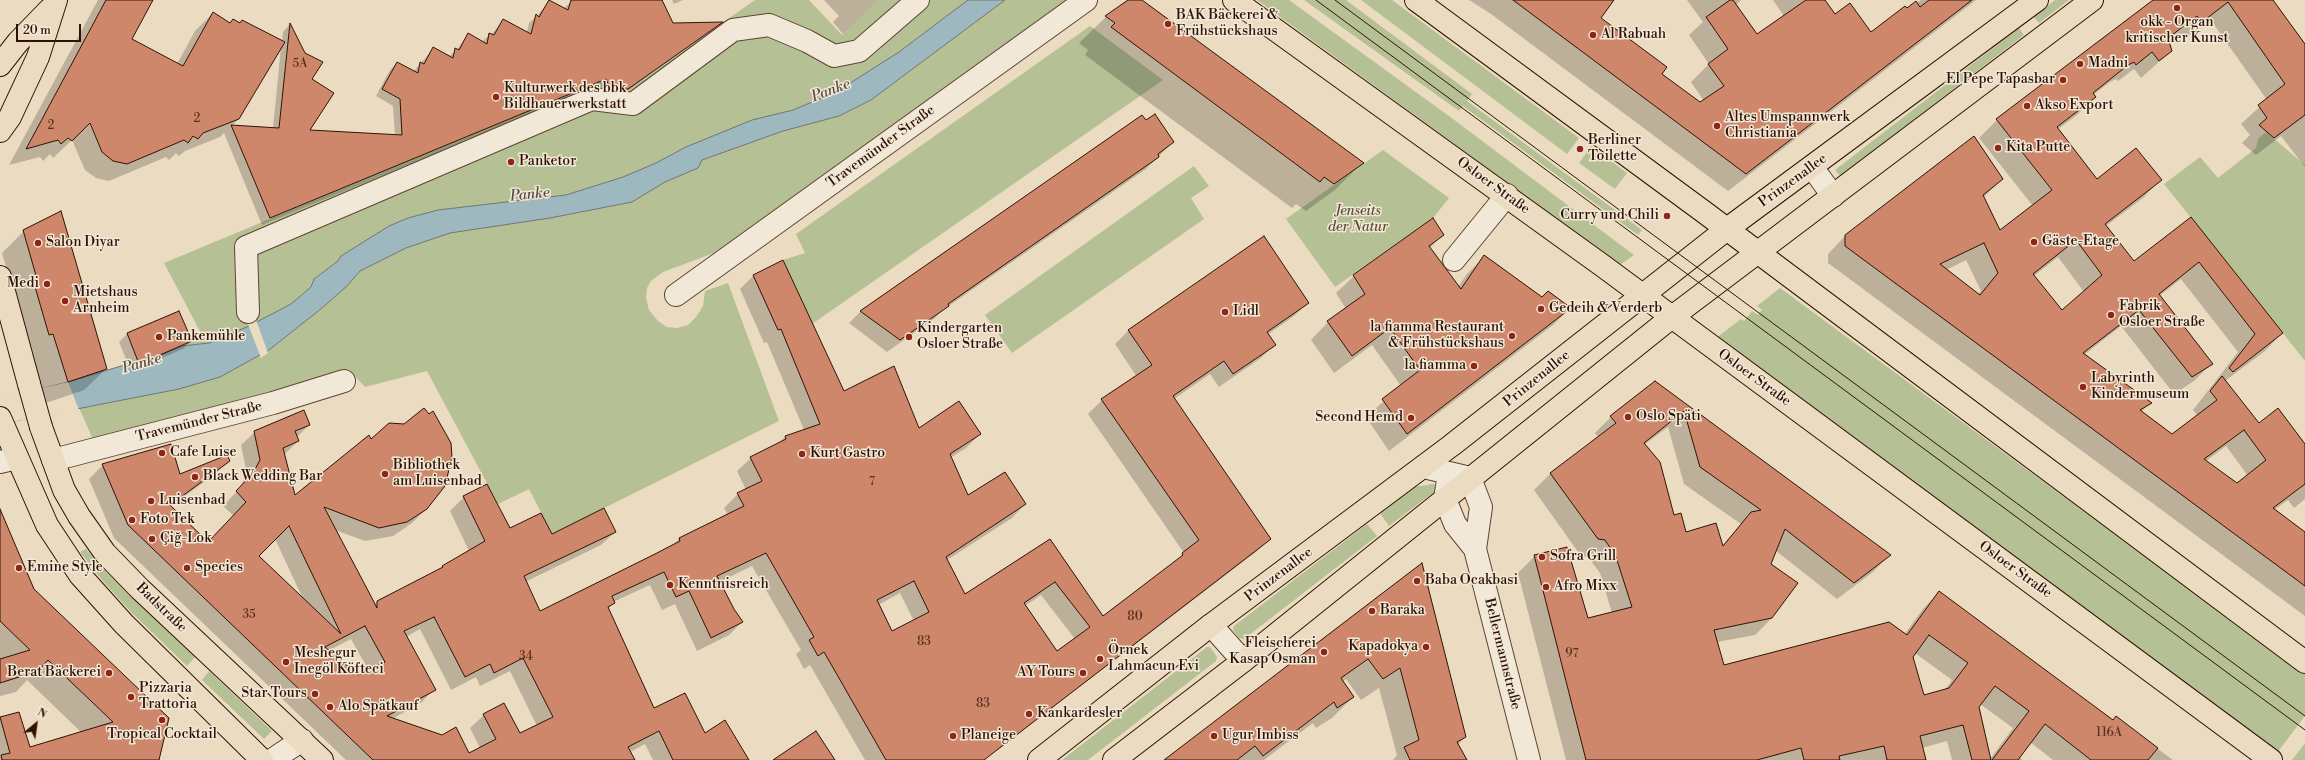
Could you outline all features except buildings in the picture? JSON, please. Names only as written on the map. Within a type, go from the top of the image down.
[{"type":"main road","name":"Osloer Straße","points":[[1234,0],[1507,195],[2271,760]]},
{"type":"main road","points":[[1416,0],[1757,252],[2305,662]]},
{"type":"main road","name":"Prinzenallee","points":[[1038,760],[1212,625],[1424,467],[1726,229],[2037,0]]},
{"type":"main road","points":[[1114,760],[1243,661],[1672,317],[2092,0]]},
{"type":"main road","points":[[0,65],[18,42],[54,3]]},
{"type":"main road","points":[[0,131],[10,117],[38,57],[54,3]]},
{"type":"main road","name":"Badstraße","points":[[0,277],[41,427],[64,490],[79,516],[105,553],[140,589],[322,760]]},
{"type":"main road","points":[[0,418],[8,438],[8,460],[65,554],[93,591],[183,684],[262,760]]},
{"type":"street","points":[[248,312],[246,247],[592,100],[633,104],[733,30],[769,24],[807,41],[834,56],[859,51],[918,0]]},
{"type":"street","name":"Travemünder Straße","points":[[676,294],[1086,0]]},
{"type":"street","points":[[1812,167],[1833,196]]},
{"type":"street","points":[[1454,260],[1507,195]]},
{"type":"street","name":"Travemünder Straße","points":[[53,460],[273,403],[344,381]]},
{"type":"street","points":[[1445,499],[1452,445]]},
{"type":"street","points":[[1424,467],[1470,478]]},
{"type":"street","name":"Bellermannstraße","points":[[1470,478],[1481,507],[1475,549],[1529,760]]},
{"type":"street","name":"Bellermannstraße","points":[[1445,499],[1455,524],[1475,549]]},
{"type":"street","points":[[1212,625],[1243,661]]},
{"type":"street","points":[[272,760],[302,740]]},
{"type":"green space","points":[[755,0],[809,0],[842,35],[879,0],[1072,0],[714,253],[663,272],[651,281],[647,288],[646,298],[649,310],[658,321],[667,327],[677,328],[688,325],[696,317],[703,306],[705,291],[728,283],[779,421],[552,534],[529,489],[498,504],[427,371],[365,387],[348,369],[94,442],[68,382],[131,363],[133,367],[203,337],[164,263],[620,73],[622,80],[634,85]]},
{"type":"green space","points":[[1257,0],[1289,0],[1453,119],[1634,255],[1620,265]]},
{"type":"green space","points":[[1304,0],[1346,0],[1472,94],[1467,101],[1642,230],[1638,235],[1463,106],[1459,111]]},
{"type":"green space","points":[[1361,0],[1392,0],[1579,138],[1567,154]]},
{"type":"green space","points":[[2055,0],[2069,0],[2039,23],[2034,17]]},
{"type":"green space","points":[[1090,26],[1163,80],[812,324],[783,260],[805,253],[796,234]]},
{"type":"green space","points":[[2019,28],[2024,35],[1840,176],[1835,170]]},
{"type":"green space","points":[[2266,132],[2305,165],[2305,361],[2164,184],[2200,157],[2218,178],[2256,148],[2258,139]]},
{"type":"green space","points":[[1591,146],[1627,173],[1615,189],[1579,163]]},
{"type":"green space","name":"Jenseits der Natur","points":[[1383,150],[1449,198],[1433,218],[1335,287],[1286,219]]},
{"type":"green space","points":[[1194,166],[1209,186],[1191,198],[1204,219],[1012,353],[985,315]]},
{"type":"green space","points":[[1780,288],[2305,674],[2305,716],[2277,753],[1716,338],[1741,319],[1744,321],[1752,311],[1758,315],[1762,310],[1757,306]]},
{"type":"green space","points":[[1433,484],[1436,486],[1434,492],[1389,526],[1380,513],[1414,487]]},
{"type":"green space","points":[[1367,524],[1377,536],[1244,639],[1239,638],[1233,630],[1234,626]]},
{"type":"green space","points":[[86,549],[107,573],[195,657],[187,666],[131,612],[101,579],[80,552]]},
{"type":"green space","points":[[1207,647],[1210,647],[1217,657],[1216,661],[1088,760],[1062,760]]},
{"type":"green space","points":[[209,671],[272,731],[264,739],[202,680]]},
{"type":"green space","points":[[2305,743],[2305,760],[2292,760]]},
{"type":"water","name":"Panke","points":[[968,0],[1005,0],[871,100],[839,116],[783,131],[702,160],[698,168],[665,182],[632,202],[550,218],[450,233],[406,248],[360,271],[347,286],[322,308],[269,350],[220,377],[179,389],[0,424],[0,399],[68,382],[131,363],[133,367],[182,346],[209,343],[249,326],[291,304],[311,287],[314,279],[338,261],[341,256],[389,226],[408,218],[438,210],[566,195],[623,177],[656,163],[686,147],[752,120],[793,110],[836,92],[899,52]]},
{"type":"pier","points":[[256,320],[268,353],[261,358],[248,324]]},
{"type":"pier","points":[[68,382],[79,410],[0,424],[0,398]]},
{"type":"tram line","points":[[1316,0],[2305,730]]},
{"type":"tram line","points":[[1335,0],[2305,716]]},
{"type":"place","name":"okk - Organ kritischer Kunst","points":[[2177,8]]},
{"type":"place","name":"BAK Bäckerei & Frühstückshaus","points":[[1168,24]]},
{"type":"place","name":"Al Rabuah","points":[[1593,35]]},
{"type":"place","name":"Madni","points":[[2080,64]]},
{"type":"place","name":"El Pepe Tapasbar","points":[[2063,80]]},
{"type":"place","name":"Kulturwerk des bbk Bildhauerwerkstatt","points":[[496,97]]},
{"type":"place","name":"Akso Export","points":[[2027,106]]},
{"type":"place","name":"Altes Umspannwerk Christiania","points":[[1717,126]]},
{"type":"place","name":"Kita Putte","points":[[1998,148]]},
{"type":"place","name":"Berliner Toilette","points":[[1580,149]]},
{"type":"place","name":"Panketor","points":[[511,162]]},
{"type":"place","name":"Curry und Chili","points":[[1667,216]]},
{"type":"place","name":"Gäste-Etage","points":[[2034,242]]},
{"type":"place","name":"Salon Diyar","points":[[38,243]]},
{"type":"place","name":"Medi","points":[[47,284]]},
{"type":"place","name":"Mietshaus Arnheim","points":[[65,301]]},
{"type":"place","name":"Gedeih & Verderb","points":[[1541,309]]},
{"type":"place","name":"Lidl","points":[[1225,312]]},
{"type":"place","name":"Fabrik Osloer Straße","points":[[2111,315]]},
{"type":"place","name":"la fiamma Restaurant & Frühstückshaus","points":[[1512,336]]},
{"type":"place","name":"Pankemühle","points":[[159,337]]},
{"type":"place","name":"Kindergarten Osloer Straße","points":[[909,337]]},
{"type":"place","name":"la fiamma","points":[[1474,366]]},
{"type":"place","name":"Labyrinth Kindermuseum","points":[[2083,387]]},
{"type":"place","name":"Oslo Späti","points":[[1628,417]]},
{"type":"place","name":"Second Hemd","points":[[1411,418]]},
{"type":"place","name":"Cafe Luise","points":[[162,453]]},
{"type":"place","name":"Kurt Gastro","points":[[802,454]]},
{"type":"place","name":"Bibliothek am Luisenbad","points":[[385,474]]},
{"type":"place","name":"Black Wedding Bar","points":[[195,477]]},
{"type":"place","name":"Luisenbad","points":[[151,501]]},
{"type":"place","name":"Foto Tek","points":[[132,520]]},
{"type":"place","name":"Çiğ-Lok","points":[[152,539]]},
{"type":"place","name":"Sofra Grill","points":[[1542,557]]},
{"type":"place","name":"Emine Style","points":[[19,568]]},
{"type":"place","name":"Species","points":[[187,568]]},
{"type":"place","name":"Baba Ocakbasi","points":[[1417,581]]},
{"type":"place","name":"Kenntnisreich","points":[[670,585]]},
{"type":"place","name":"Afro Mixx","points":[[1546,587]]},
{"type":"place","name":"Baraka","points":[[1372,611]]},
{"type":"place","name":"Kapadokya","points":[[1426,647]]},
{"type":"place","name":"Fleischerei Kasap Osman","points":[[1324,652]]},
{"type":"place","name":"Örnek Lahmacun Evi","points":[[1100,659]]},
{"type":"place","name":"Meshegur Inegöl Köfteci","points":[[286,662]]},
{"type":"place","name":"Berat Bäckerei","points":[[109,673]]},
{"type":"place","name":"AY Tours","points":[[1083,673]]},
{"type":"place","name":"Star Tours","points":[[315,694]]},
{"type":"place","name":"Pizzaria Trattoria","points":[[131,697]]},
{"type":"place","name":"Alo Spätkauf","points":[[330,707]]},
{"type":"place","name":"Kankardesler","points":[[1029,714]]},
{"type":"place","name":"Tropical Cocktail","points":[[162,720]]},
{"type":"place","name":"Planeige","points":[[953,736]]},
{"type":"place","name":"Ugur Imbiss","points":[[1214,736]]}]
